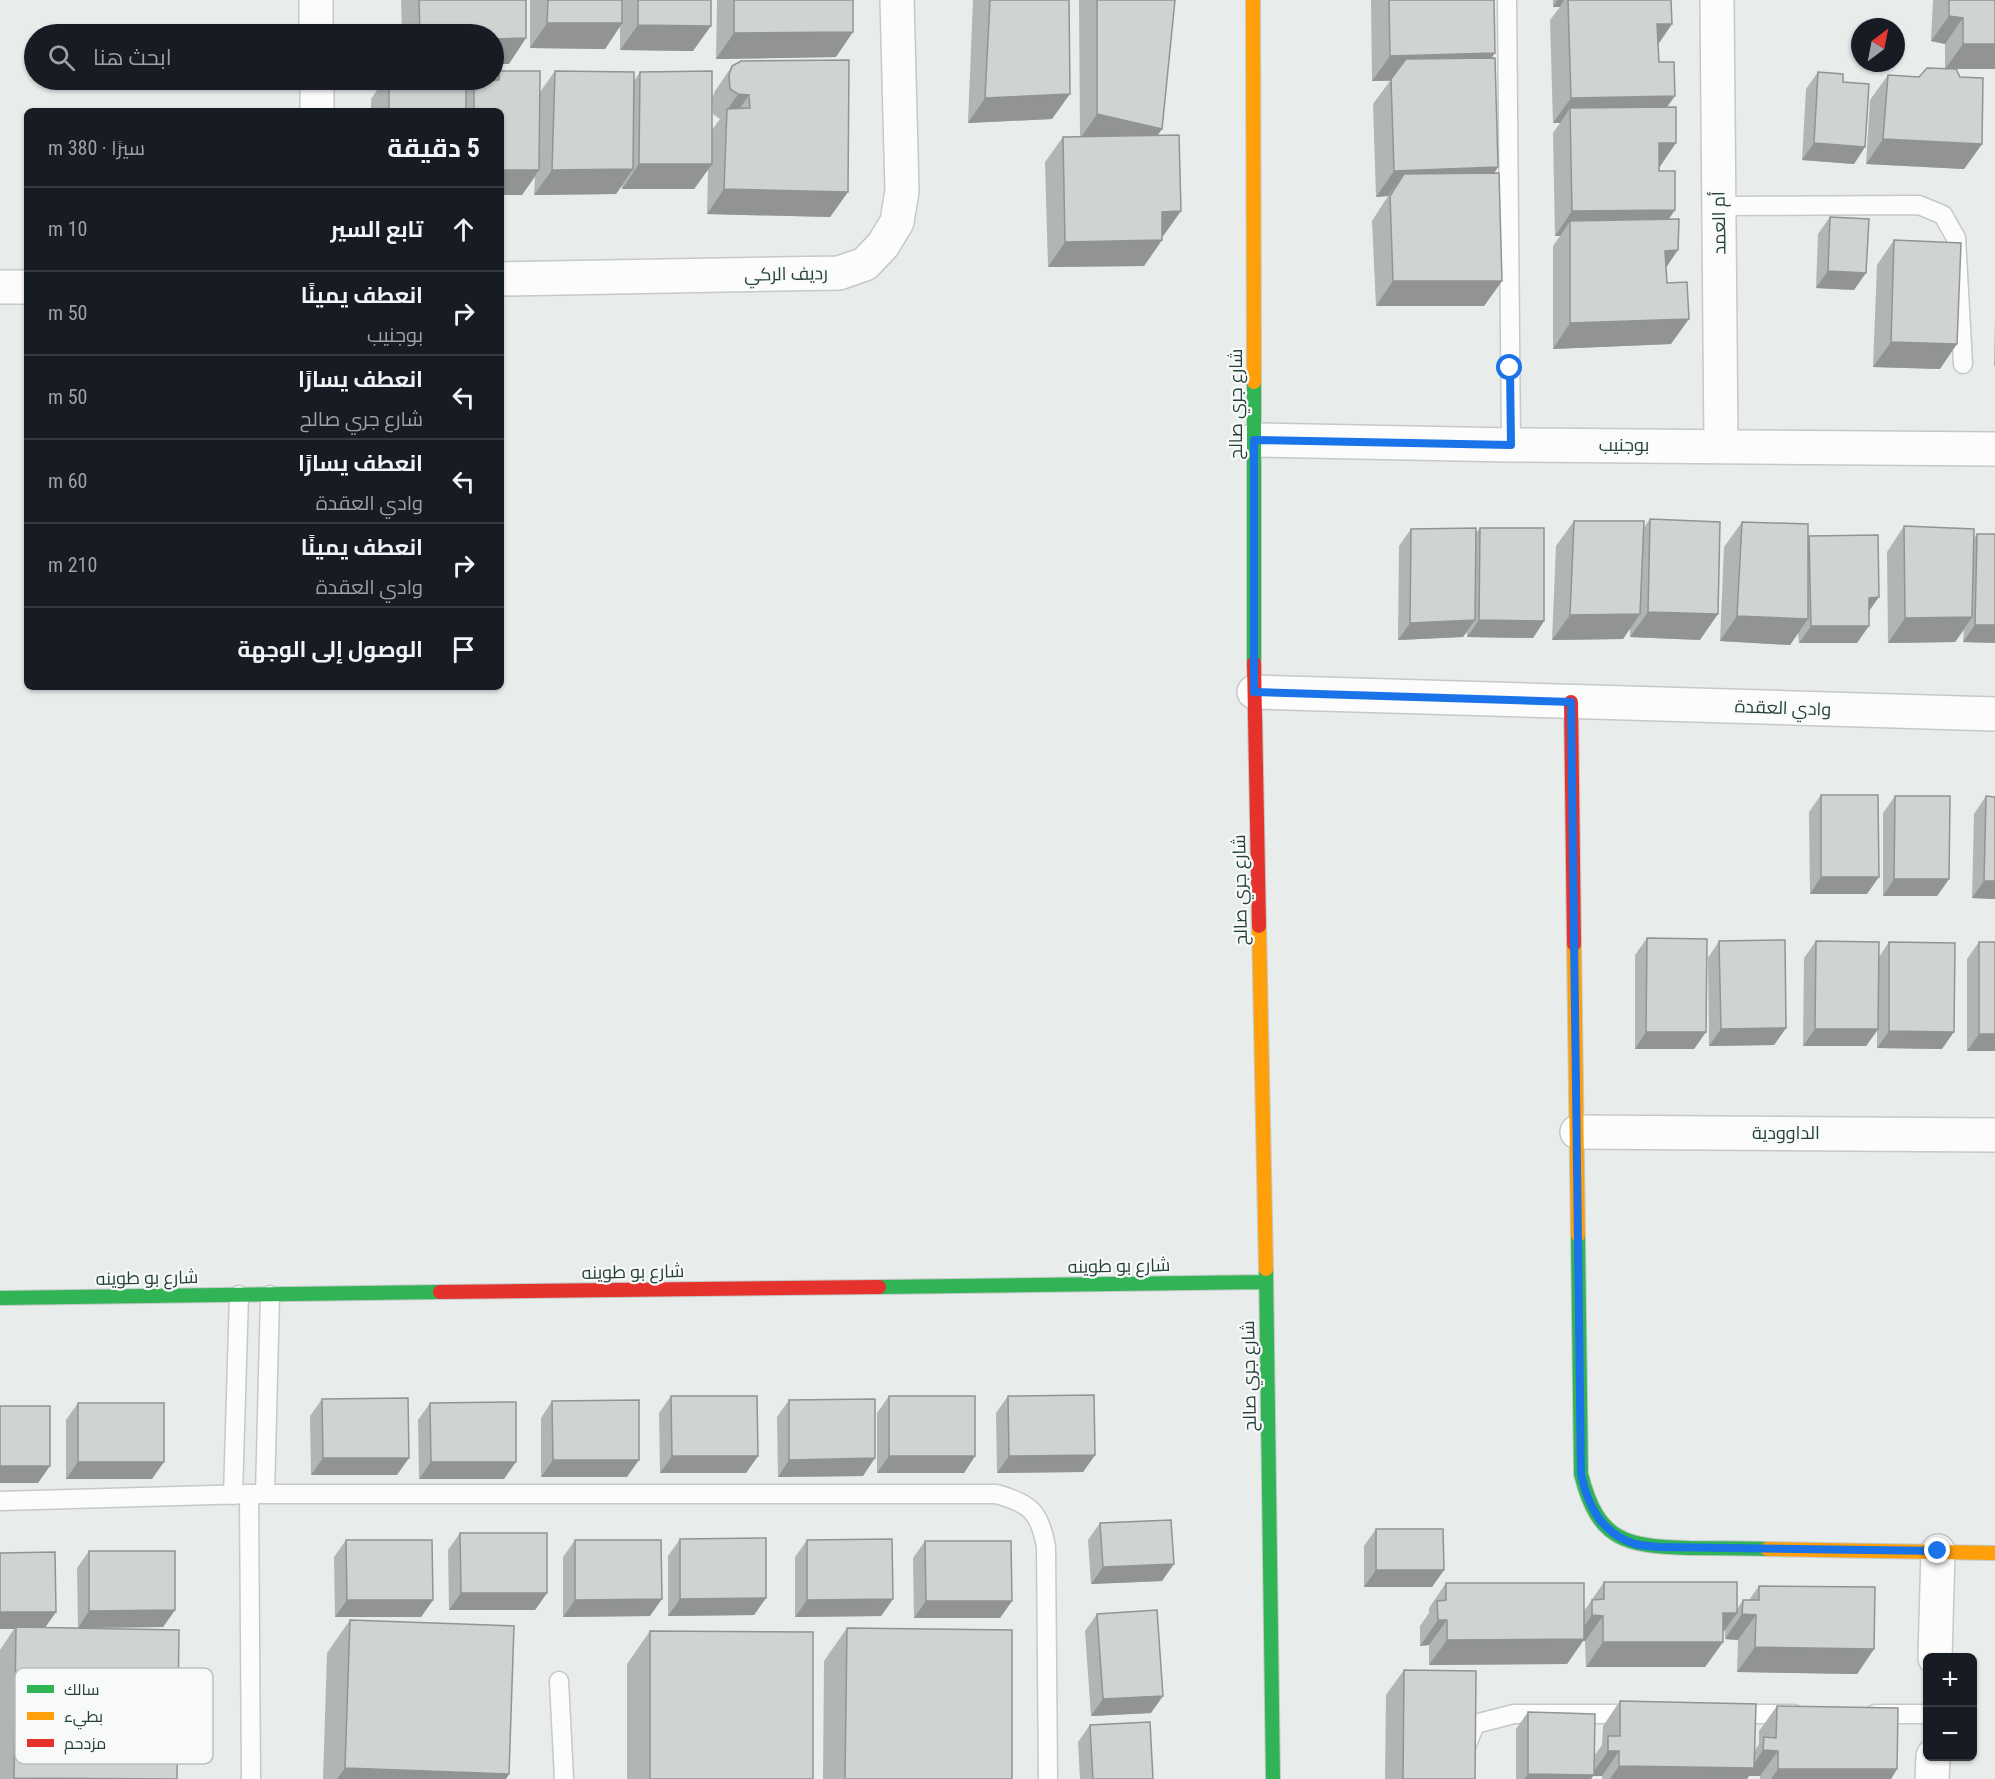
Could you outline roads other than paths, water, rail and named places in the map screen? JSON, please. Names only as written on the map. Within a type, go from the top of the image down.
[{"type":"street","points":[[316,0],[316,24]]},
{"type":"street","name":"رديف الركي","points":[[504,279],[839,273],[865,264],[884,245],[897,222],[902,191],[897,0]]},
{"type":"street","name":"شارع جري صالح","points":[[1252,0],[1254,692],[1273,1779]]},
{"type":"street","name":"أم العمد","points":[[1717,0],[1721,445]]},
{"type":"street","points":[[316,90],[317,108]]},
{"type":"street","points":[[0,287],[24,287]]},
{"type":"street","name":"بوجنيب","points":[[1254,440],[1511,445],[1995,449]]},
{"type":"street","name":"وادي العقدة","points":[[1254,692],[1995,714]]},
{"type":"street","points":[[1571,702],[1581,1474],[1586,1497],[1597,1517],[1614,1534],[1636,1544],[1659,1547],[1995,1553]]},
{"type":"street","name":"الداوودية","points":[[1577,1132],[1995,1135]]},
{"type":"street","name":"شارع بو طوينه","points":[[0,1298],[1266,1282]]},
{"type":"street","points":[[1935,1653],[1938,1551]]},
{"type":"street","points":[[1932,1779],[1933,1761]]},
{"type":"lane","points":[[1507,0],[1511,445]]},
{"type":"lane","points":[[1719,206],[1919,205],[1943,215],[1956,238],[1963,364]]},
{"type":"lane","points":[[239,1295],[249,1494],[251,1779]]},
{"type":"lane","points":[[249,1494],[270,1295]]},
{"type":"lane","points":[[0,1501],[249,1494],[996,1494],[1025,1504],[1035,1512],[1043,1528],[1046,1547],[1048,1779]]},
{"type":"lane","points":[[559,1682],[564,1779]]},
{"type":"lane","points":[[1465,1779],[1463,1755],[1475,1724],[1514,1714],[1656,1714]]},
{"type":"lane","points":[[1715,1714],[1809,1714]]},
{"type":"lane","points":[[1857,1714],[1923,1714]]}]
